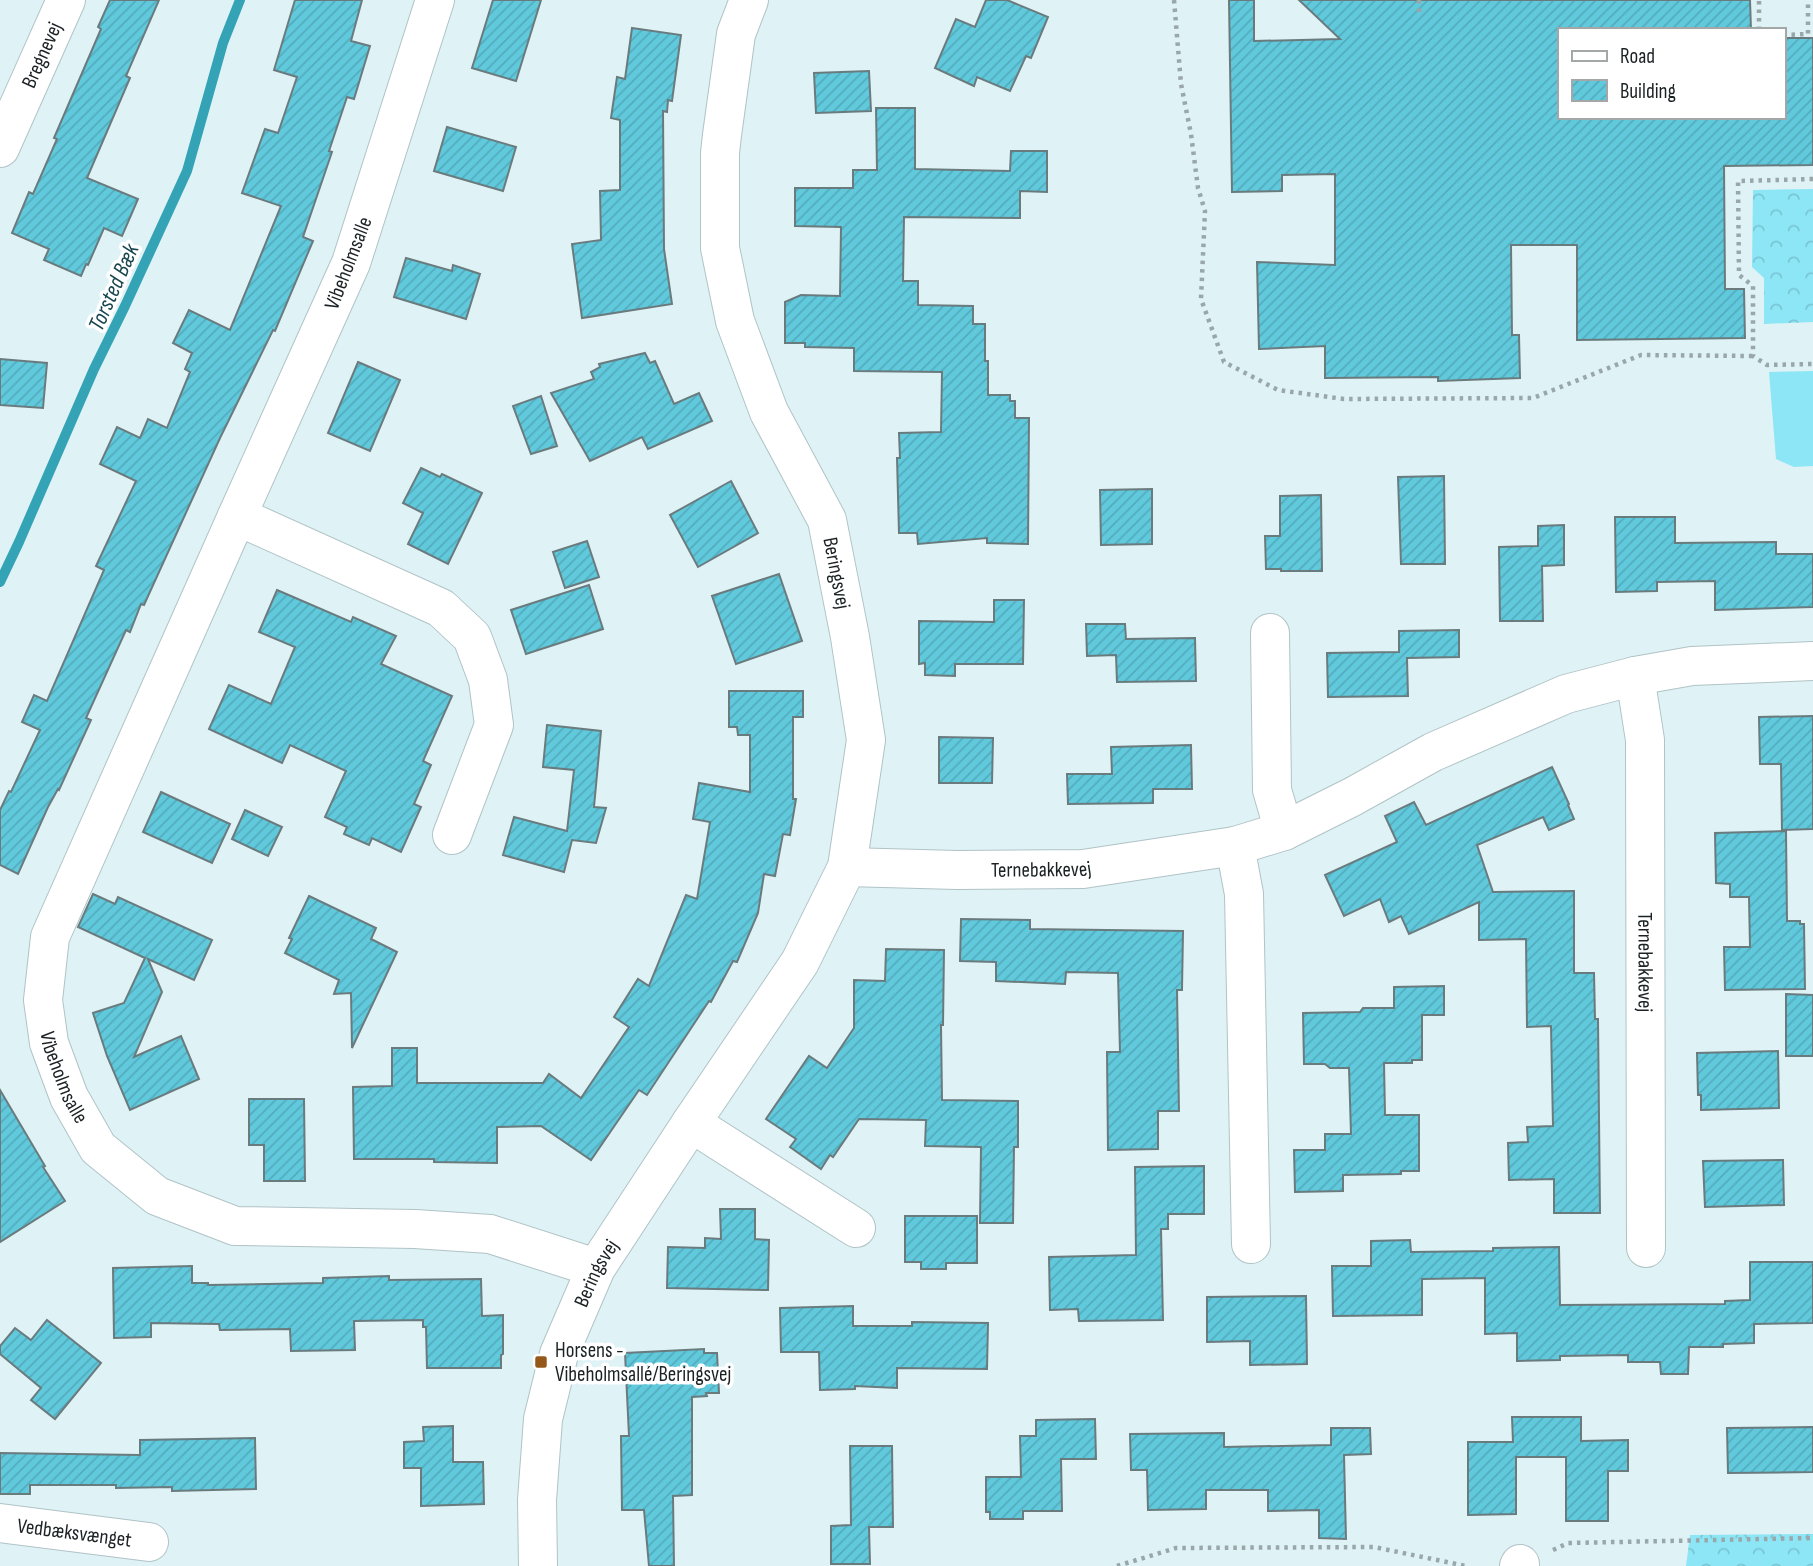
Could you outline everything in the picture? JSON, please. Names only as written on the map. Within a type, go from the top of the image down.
[{"type":"street","name":"Bregnevej","points":[[0,148],[66,0]]},
{"type":"street","name":"Vibeholmsalle","points":[[435,0],[351,263],[50,937],[43,1000],[48,1043],[69,1097],[98,1148],[157,1196],[235,1226],[415,1229],[490,1234],[596,1268]]},
{"type":"street","name":"Beringsvej","points":[[538,1566],[537,1500],[544,1419],[559,1354],[596,1268],[800,962],[847,867],[866,740],[850,637],[827,520],[769,412],[735,321],[720,248],[720,153],[736,34],[749,0]]},
{"type":"street","points":[[237,516],[441,608],[472,637],[488,680],[494,725],[452,835]]},
{"type":"street","points":[[1270,633],[1272,790],[1284,831]]},
{"type":"street","name":"Ternebakkevej","points":[[847,867],[1083,869],[1235,846],[1284,831],[1433,752],[1566,694],[1692,666],[1813,661]]},
{"type":"street","name":"Ternebakkevej","points":[[1634,677],[1645,740],[1646,1248]]},
{"type":"street","points":[[1235,846],[1244,894],[1251,1244]]},
{"type":"street","points":[[691,1124],[856,1228]]},
{"type":"street","name":"Vedbæksvænget","points":[[0,1523],[149,1542]]},
{"type":"path","points":[[1174,0],[1181,83],[1198,188],[1205,211],[1201,299],[1224,362],[1278,390],[1344,399],[1533,398],[1642,355],[1753,356],[1767,365],[1813,364]]},
{"type":"path","points":[[1419,0],[1419,14]]},
{"type":"path","points":[[1759,0],[1759,28]]},
{"type":"path","points":[[1785,35],[1808,34],[1808,0]]},
{"type":"path","points":[[1753,356],[1753,286],[1739,275],[1738,181],[1813,179]]},
{"type":"path","points":[[1520,1565],[1568,1543],[1813,1538]]},
{"type":"path","points":[[1117,1566],[1176,1548],[1374,1547],[1466,1566]]},
{"type":"green space","points":[[1813,189],[1813,322],[1764,324],[1764,278],[1752,267],[1753,190]]},
{"type":"green space","points":[[1813,371],[1813,466],[1794,467],[1776,459],[1769,372]]},
{"type":"green space","points":[[1813,1534],[1813,1566],[1686,1566],[1690,1535]]},
{"type":"building","points":[[110,0],[159,0],[126,76],[130,78],[87,178],[138,199],[122,236],[104,228],[81,276],[44,260],[49,249],[12,233],[29,192],[33,194],[57,139],[54,138],[101,29],[98,27]]},
{"type":"building","points":[[295,0],[362,0],[351,41],[370,46],[354,99],[347,97],[329,151],[332,152],[303,237],[313,241],[275,331],[273,330],[220,438],[144,605],[141,604],[130,632],[126,630],[86,718],[91,720],[18,874],[0,865],[0,810],[40,730],[22,722],[34,695],[47,701],[104,570],[96,566],[136,481],[100,464],[117,427],[140,438],[148,419],[167,428],[190,372],[185,369],[192,353],[173,343],[189,310],[230,330],[281,206],[242,193],[265,129],[278,133],[297,77],[274,70]]},
{"type":"building","points":[[493,0],[541,0],[516,81],[472,68]]},
{"type":"building","points":[[986,0],[1007,0],[1048,17],[1031,58],[1026,56],[1010,91],[977,77],[974,86],[935,68],[956,19],[975,27]]},
{"type":"building","points":[[1229,0],[1254,0],[1254,41],[1340,39],[1299,0],[1750,0],[1751,28],[1558,28],[1558,119],[1785,119],[1785,38],[1813,38],[1813,165],[1724,166],[1725,289],[1744,289],[1745,338],[1577,340],[1577,245],[1511,245],[1512,335],[1519,335],[1520,378],[1438,381],[1438,377],[1325,378],[1325,346],[1259,349],[1257,262],[1335,265],[1335,174],[1282,175],[1282,191],[1232,192]]},
{"type":"building","points":[[632,28],[681,35],[672,101],[668,100],[667,112],[663,111],[664,249],[672,304],[582,318],[572,244],[601,240],[600,191],[620,190],[620,120],[611,118],[617,77],[625,79]]},
{"type":"building","points":[[869,71],[871,111],[816,113],[814,73]]},
{"type":"building","points":[[876,108],[915,108],[915,169],[1010,171],[1011,151],[1047,151],[1047,192],[1020,191],[1020,218],[904,217],[903,281],[918,281],[918,305],[973,306],[973,324],[985,324],[988,395],[1010,395],[1010,401],[1015,401],[1015,418],[1029,418],[1028,544],[987,543],[987,538],[918,544],[917,533],[899,533],[899,433],[941,432],[942,372],[854,371],[854,348],[805,347],[805,343],[785,343],[785,302],[801,295],[840,296],[841,227],[795,226],[795,188],[853,188],[853,170],[877,170]]},
{"type":"building","points":[[447,127],[516,147],[503,191],[434,171]]},
{"type":"building","points":[[406,258],[452,271],[453,265],[480,274],[466,319],[394,297]]},
{"type":"building","points":[[645,353],[650,363],[655,361],[674,404],[699,393],[712,421],[648,449],[642,437],[590,461],[551,393],[594,379],[591,372],[600,367],[599,364]]},
{"type":"building","points":[[0,359],[47,363],[43,408],[0,405]]},
{"type":"building","points":[[358,362],[400,380],[370,451],[328,433]]},
{"type":"building","points":[[541,396],[557,446],[531,454],[513,406]]},
{"type":"building","points":[[421,468],[440,477],[442,474],[482,493],[448,564],[408,544],[423,513],[403,503]]},
{"type":"building","points":[[1444,476],[1445,564],[1401,564],[1398,477]]},
{"type":"building","points":[[731,481],[758,533],[698,567],[670,515]]},
{"type":"building","points":[[1152,489],[1152,544],[1101,545],[1100,490]]},
{"type":"building","points":[[1321,495],[1322,571],[1266,569],[1265,536],[1280,536],[1280,496]]},
{"type":"building","points":[[1615,517],[1675,517],[1675,543],[1776,542],[1776,554],[1813,554],[1813,607],[1715,610],[1715,581],[1657,582],[1657,591],[1616,592]]},
{"type":"building","points":[[1564,525],[1564,565],[1542,566],[1543,621],[1500,621],[1499,547],[1538,546],[1538,526]]},
{"type":"building","points":[[587,541],[599,577],[565,588],[553,552]]},
{"type":"building","points":[[779,574],[802,641],[736,664],[712,596]]},
{"type":"building","points":[[589,585],[603,629],[526,654],[511,610]]},
{"type":"building","points":[[277,590],[351,622],[353,617],[396,636],[381,664],[452,696],[423,761],[431,765],[414,804],[421,807],[401,852],[372,838],[369,845],[344,834],[347,827],[325,817],[346,771],[290,745],[282,763],[209,729],[229,685],[271,704],[295,647],[259,632]]},
{"type":"building","points":[[994,600],[1024,600],[1023,664],[955,664],[955,676],[925,675],[925,663],[919,664],[919,621],[994,622]]},
{"type":"building","points":[[1086,624],[1125,624],[1126,639],[1195,638],[1196,681],[1117,682],[1116,655],[1087,656]]},
{"type":"building","points":[[1459,630],[1459,657],[1407,658],[1408,696],[1328,697],[1327,653],[1399,652],[1399,631]]},
{"type":"building","points":[[729,691],[803,691],[803,717],[793,717],[793,799],[796,799],[790,835],[783,834],[775,876],[764,874],[758,913],[737,962],[733,961],[711,1002],[709,1001],[647,1095],[639,1090],[591,1160],[541,1126],[497,1127],[497,1163],[434,1162],[434,1159],[354,1159],[353,1087],[392,1086],[392,1048],[417,1048],[417,1083],[543,1083],[549,1074],[581,1098],[629,1027],[614,1017],[638,979],[649,986],[686,895],[697,899],[710,822],[693,819],[699,783],[750,792],[750,735],[738,735],[737,727],[729,727]]},
{"type":"building","points":[[1813,716],[1813,829],[1782,830],[1781,764],[1760,764],[1759,717]]},
{"type":"building","points":[[547,725],[601,731],[594,807],[606,808],[596,843],[572,840],[564,872],[503,855],[514,817],[567,831],[574,770],[543,767]]},
{"type":"building","points":[[939,737],[993,738],[992,783],[939,783]]},
{"type":"building","points":[[1191,745],[1192,789],[1153,789],[1153,803],[1068,804],[1067,774],[1112,774],[1111,747]]},
{"type":"building","points":[[1552,767],[1574,819],[1549,830],[1543,817],[1477,845],[1493,892],[1574,891],[1574,973],[1594,973],[1595,1019],[1598,1019],[1600,1213],[1554,1213],[1554,1179],[1509,1180],[1508,1143],[1528,1142],[1527,1127],[1553,1126],[1551,1026],[1527,1027],[1526,939],[1479,940],[1479,902],[1409,934],[1401,916],[1389,922],[1380,899],[1344,916],[1325,875],[1397,842],[1385,816],[1414,802],[1426,825]]},
{"type":"building","points":[[161,792],[230,824],[212,863],[143,832]]},
{"type":"building","points":[[245,810],[282,827],[268,856],[232,839]]},
{"type":"building","points":[[1786,831],[1787,921],[1800,921],[1800,924],[1804,924],[1805,989],[1725,990],[1724,947],[1750,947],[1749,897],[1730,897],[1730,884],[1716,883],[1715,833]]},
{"type":"building","points":[[93,894],[115,904],[118,897],[212,940],[194,980],[148,959],[162,992],[134,1057],[181,1036],[199,1079],[130,1110],[107,1056],[93,1013],[124,1003],[145,958],[78,927]]},
{"type":"building","points":[[309,896],[376,928],[371,939],[397,952],[352,1048],[351,993],[334,994],[339,980],[285,953],[292,939],[289,938]]},
{"type":"building","points":[[961,919],[1030,920],[1030,929],[1183,931],[1182,990],[1177,990],[1179,1111],[1158,1111],[1158,1149],[1108,1150],[1107,1052],[1120,1052],[1118,973],[1066,972],[1065,984],[996,981],[996,962],[960,961]]},
{"type":"building","points":[[886,949],[944,950],[942,1100],[1018,1101],[1018,1147],[1014,1147],[1013,1223],[980,1223],[981,1147],[925,1146],[926,1120],[859,1119],[833,1157],[830,1155],[821,1169],[790,1147],[796,1139],[766,1119],[809,1056],[827,1068],[854,1028],[854,980],[885,981]]},
{"type":"building","points":[[1444,986],[1444,1015],[1422,1015],[1422,1060],[1412,1060],[1412,1063],[1384,1063],[1385,1115],[1419,1115],[1419,1171],[1343,1175],[1343,1191],[1295,1192],[1294,1150],[1325,1150],[1325,1134],[1351,1134],[1349,1068],[1304,1064],[1303,1013],[1360,1012],[1363,1008],[1394,1008],[1394,987]]},
{"type":"building","points":[[1786,994],[1813,995],[1813,1056],[1786,1056]]},
{"type":"building","points":[[1778,1051],[1779,1108],[1701,1110],[1697,1053]]},
{"type":"building","points":[[0,1090],[65,1201],[0,1242]]},
{"type":"building","points":[[249,1099],[304,1099],[305,1181],[264,1181],[264,1145],[249,1145]]},
{"type":"building","points":[[1783,1160],[1784,1205],[1705,1207],[1703,1161]]},
{"type":"building","points":[[1204,1166],[1204,1214],[1168,1214],[1168,1229],[1161,1229],[1163,1320],[1079,1321],[1078,1309],[1050,1310],[1049,1257],[1136,1255],[1135,1167]]},
{"type":"building","points":[[720,1209],[755,1209],[755,1239],[769,1240],[768,1290],[667,1288],[668,1247],[705,1248],[705,1238],[721,1239]]},
{"type":"building","points":[[905,1216],[977,1216],[977,1263],[946,1263],[946,1269],[921,1269],[921,1262],[905,1262]]},
{"type":"building","points":[[1410,1240],[1411,1252],[1559,1247],[1560,1305],[1725,1304],[1725,1301],[1750,1300],[1750,1262],[1813,1262],[1813,1323],[1754,1324],[1754,1343],[1689,1347],[1688,1374],[1661,1374],[1660,1362],[1628,1362],[1628,1355],[1560,1356],[1560,1360],[1517,1361],[1517,1333],[1485,1334],[1485,1278],[1422,1279],[1422,1315],[1333,1316],[1332,1266],[1371,1266],[1371,1241]]},
{"type":"building","points":[[192,1266],[192,1283],[208,1285],[323,1283],[323,1278],[389,1276],[389,1280],[481,1279],[482,1316],[503,1315],[501,1368],[427,1368],[426,1327],[423,1327],[423,1320],[354,1321],[355,1350],[291,1351],[290,1329],[220,1330],[219,1324],[151,1323],[151,1337],[114,1338],[113,1268]]},
{"type":"building","points":[[1306,1296],[1307,1364],[1250,1365],[1250,1341],[1207,1342],[1207,1297]]},
{"type":"building","points":[[853,1306],[853,1326],[912,1326],[912,1322],[988,1323],[987,1369],[897,1368],[897,1388],[855,1386],[855,1389],[820,1390],[819,1352],[781,1352],[780,1308]]},
{"type":"building","points":[[47,1320],[101,1363],[55,1419],[31,1400],[41,1388],[0,1354],[0,1346],[15,1328],[31,1340]]},
{"type":"building","points":[[704,1349],[704,1353],[717,1353],[719,1393],[692,1397],[692,1495],[673,1496],[674,1566],[649,1566],[644,1510],[622,1510],[621,1436],[629,1436],[625,1353]]},
{"type":"building","points":[[1512,1417],[1581,1417],[1581,1441],[1628,1440],[1628,1471],[1608,1471],[1608,1521],[1566,1521],[1566,1457],[1516,1457],[1516,1514],[1468,1515],[1468,1442],[1513,1442]]},
{"type":"building","points":[[1095,1419],[1096,1459],[1061,1459],[1062,1511],[1023,1511],[1023,1519],[990,1519],[990,1512],[986,1512],[986,1477],[1021,1477],[1020,1436],[1036,1436],[1036,1420]]},
{"type":"building","points":[[453,1426],[453,1462],[483,1462],[484,1504],[421,1506],[421,1468],[404,1468],[404,1442],[424,1441],[423,1427]]},
{"type":"building","points":[[1813,1427],[1813,1472],[1728,1473],[1727,1428]]},
{"type":"building","points":[[1331,1428],[1370,1428],[1371,1454],[1344,1455],[1346,1539],[1319,1538],[1319,1510],[1268,1511],[1268,1490],[1206,1490],[1206,1509],[1148,1510],[1147,1470],[1131,1470],[1130,1434],[1224,1433],[1224,1447],[1331,1445]]},
{"type":"building","points":[[255,1438],[256,1489],[172,1491],[172,1487],[30,1485],[30,1494],[0,1494],[0,1453],[140,1455],[140,1440]]},
{"type":"building","points":[[850,1446],[892,1446],[893,1527],[869,1527],[870,1564],[831,1564],[831,1526],[851,1525]]},
{"type":"waterway","name":"Torsted Bæk","points":[[0,582],[94,369],[187,171],[223,43],[240,0]]},
{"type":"place","name":"Horsens - Vibeholmsallé/Beringsvej","points":[[541,1362]]}]
